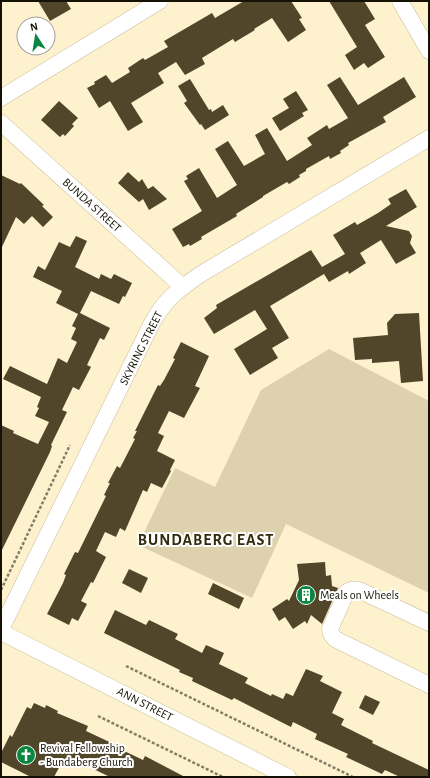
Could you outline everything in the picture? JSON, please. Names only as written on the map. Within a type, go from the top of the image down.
[{"type":"street","points":[[1,98],[160,1]]},
{"type":"street","points":[[400,1],[429,51]]},
{"type":"street","name":"BUNDA STREET","points":[[1,123],[183,287]]},
{"type":"street","name":"SKYRING STREET","points":[[1,631],[158,312],[165,302],[201,274],[429,138]]},
{"type":"street","points":[[429,623],[355,589],[346,593],[330,629],[331,634],[335,638],[429,685]]},
{"type":"street","name":"ANN STREET","points":[[1,631],[288,777]]},
{"type":"path","points":[[1,590],[70,445]]},
{"type":"path","points":[[126,666],[353,777]]},
{"type":"path","points":[[98,716],[223,777]]},
{"type":"shaded area","points":[[329,349],[429,401],[429,593],[286,524],[252,598],[138,545],[175,468],[215,487],[261,390]]},
{"type":"building","points":[[38,1],[66,1],[71,9],[56,18],[56,16],[47,16]]},
{"type":"building","points":[[244,1],[291,1],[302,18],[299,19],[306,30],[288,42],[272,18],[235,42],[233,39],[202,58],[205,64],[185,75],[176,62],[158,73],[164,83],[131,103],[143,122],[128,131],[110,101],[99,108],[87,88],[95,84],[94,82],[106,75],[112,83],[130,72],[128,68],[143,58],[145,60],[168,47],[164,41],[212,13],[215,18]]},
{"type":"building","points":[[329,1],[364,1],[375,19],[365,25],[385,57],[368,68],[364,63],[354,70],[345,55],[357,47]]},
{"type":"building","points":[[340,77],[358,105],[404,77],[416,97],[383,117],[386,122],[348,143],[349,145],[340,151],[341,153],[330,159],[329,156],[306,169],[306,171],[299,175],[300,177],[289,184],[287,182],[263,196],[236,214],[237,216],[201,237],[202,239],[190,246],[189,244],[183,247],[172,229],[202,211],[184,181],[188,179],[186,176],[199,168],[217,198],[237,185],[215,149],[228,141],[244,166],[265,154],[255,135],[267,128],[287,161],[312,145],[307,138],[327,125],[329,129],[348,118],[327,85]]},
{"type":"building","points":[[190,79],[209,110],[211,109],[212,112],[223,105],[229,115],[205,130],[184,103],[187,101],[178,86]]},
{"type":"building","points":[[296,91],[308,110],[302,113],[304,116],[280,131],[272,118],[289,108],[283,99]]},
{"type":"building","points":[[59,101],[78,118],[72,124],[74,126],[65,136],[63,134],[60,137],[41,120]]},
{"type":"building","points":[[128,172],[139,182],[142,179],[148,189],[153,186],[167,199],[149,210],[143,199],[139,202],[118,183]]},
{"type":"building","points":[[1,175],[20,184],[21,183],[44,205],[42,206],[53,217],[43,227],[32,216],[24,224],[16,217],[1,249]]},
{"type":"building","points":[[406,189],[417,207],[386,226],[409,231],[412,236],[410,243],[416,253],[396,264],[381,240],[360,253],[366,263],[349,274],[348,271],[329,282],[324,274],[270,306],[289,338],[272,348],[278,358],[250,375],[234,349],[267,329],[255,310],[214,334],[204,318],[217,308],[216,305],[311,250],[322,267],[345,254],[333,235],[355,222],[357,225],[378,213],[391,204],[388,199]]},
{"type":"building","points":[[76,236],[87,241],[75,267],[99,279],[101,274],[111,279],[114,274],[132,283],[125,297],[123,296],[119,304],[91,291],[80,313],[110,328],[104,340],[100,338],[87,365],[91,367],[79,390],[73,387],[62,410],[67,412],[51,445],[50,452],[1,552],[1,425],[14,431],[13,433],[38,444],[49,422],[35,416],[39,408],[37,407],[41,397],[3,379],[10,366],[47,384],[58,358],[67,363],[77,342],[71,339],[76,328],[72,326],[78,314],[56,303],[62,291],[33,277],[38,266],[45,270],[59,242],[70,247]]},
{"type":"building","points":[[419,313],[423,381],[401,383],[399,361],[372,363],[372,359],[355,360],[353,338],[388,335],[387,323],[395,314]]},
{"type":"building","points":[[181,342],[209,356],[195,386],[200,388],[184,418],[169,411],[158,433],[164,436],[157,451],[175,460],[170,470],[171,471],[162,488],[151,483],[147,492],[143,490],[125,531],[120,528],[116,537],[105,532],[96,551],[106,557],[93,583],[91,582],[81,601],[87,604],[78,621],[72,618],[69,625],[47,614],[63,583],[66,575],[64,574],[75,552],[78,553],[106,496],[104,495],[110,483],[108,483],[117,466],[120,468],[135,439],[133,438],[137,431],[135,431],[158,385],[160,386],[164,380],[175,359],[173,358]]},
{"type":"building","name":"Meals on Wheels","points":[[325,562],[326,576],[331,575],[332,586],[338,588],[322,624],[311,615],[307,624],[305,621],[293,629],[285,617],[279,621],[272,609],[287,599],[289,601],[299,580],[297,564]]},
{"type":"building","points":[[129,569],[148,578],[141,593],[122,583]]},
{"type":"building","points":[[213,583],[244,598],[239,609],[208,594]]},
{"type":"building","points":[[115,610],[146,625],[149,620],[178,634],[175,639],[202,653],[206,645],[224,653],[219,664],[248,678],[245,683],[271,696],[272,694],[283,699],[286,693],[293,696],[306,669],[323,676],[320,681],[342,692],[332,713],[344,719],[341,725],[373,741],[372,743],[429,770],[429,777],[400,777],[385,770],[382,774],[346,757],[348,754],[315,739],[317,734],[293,722],[291,727],[234,698],[232,700],[192,681],[193,678],[179,672],[180,670],[104,633]]},
{"type":"building","points":[[365,695],[380,702],[373,715],[359,708]]},
{"type":"building","points":[[34,703],[45,708],[46,705],[58,711],[57,713],[88,726],[86,731],[118,746],[118,748],[143,760],[145,756],[185,777],[110,777],[75,760],[71,768],[61,764],[54,777],[31,777],[1,762],[1,753],[10,735],[12,737],[27,707],[31,709]]},
{"type":"place","name":"Meals on Wheels","points":[[306,595]]},
{"type":"place","name":"Revival Fellowship - Bundaberg Church","points":[[26,755]]},
{"type":"district","name":"BUNDABERG EAST","points":[[206,540]]}]
